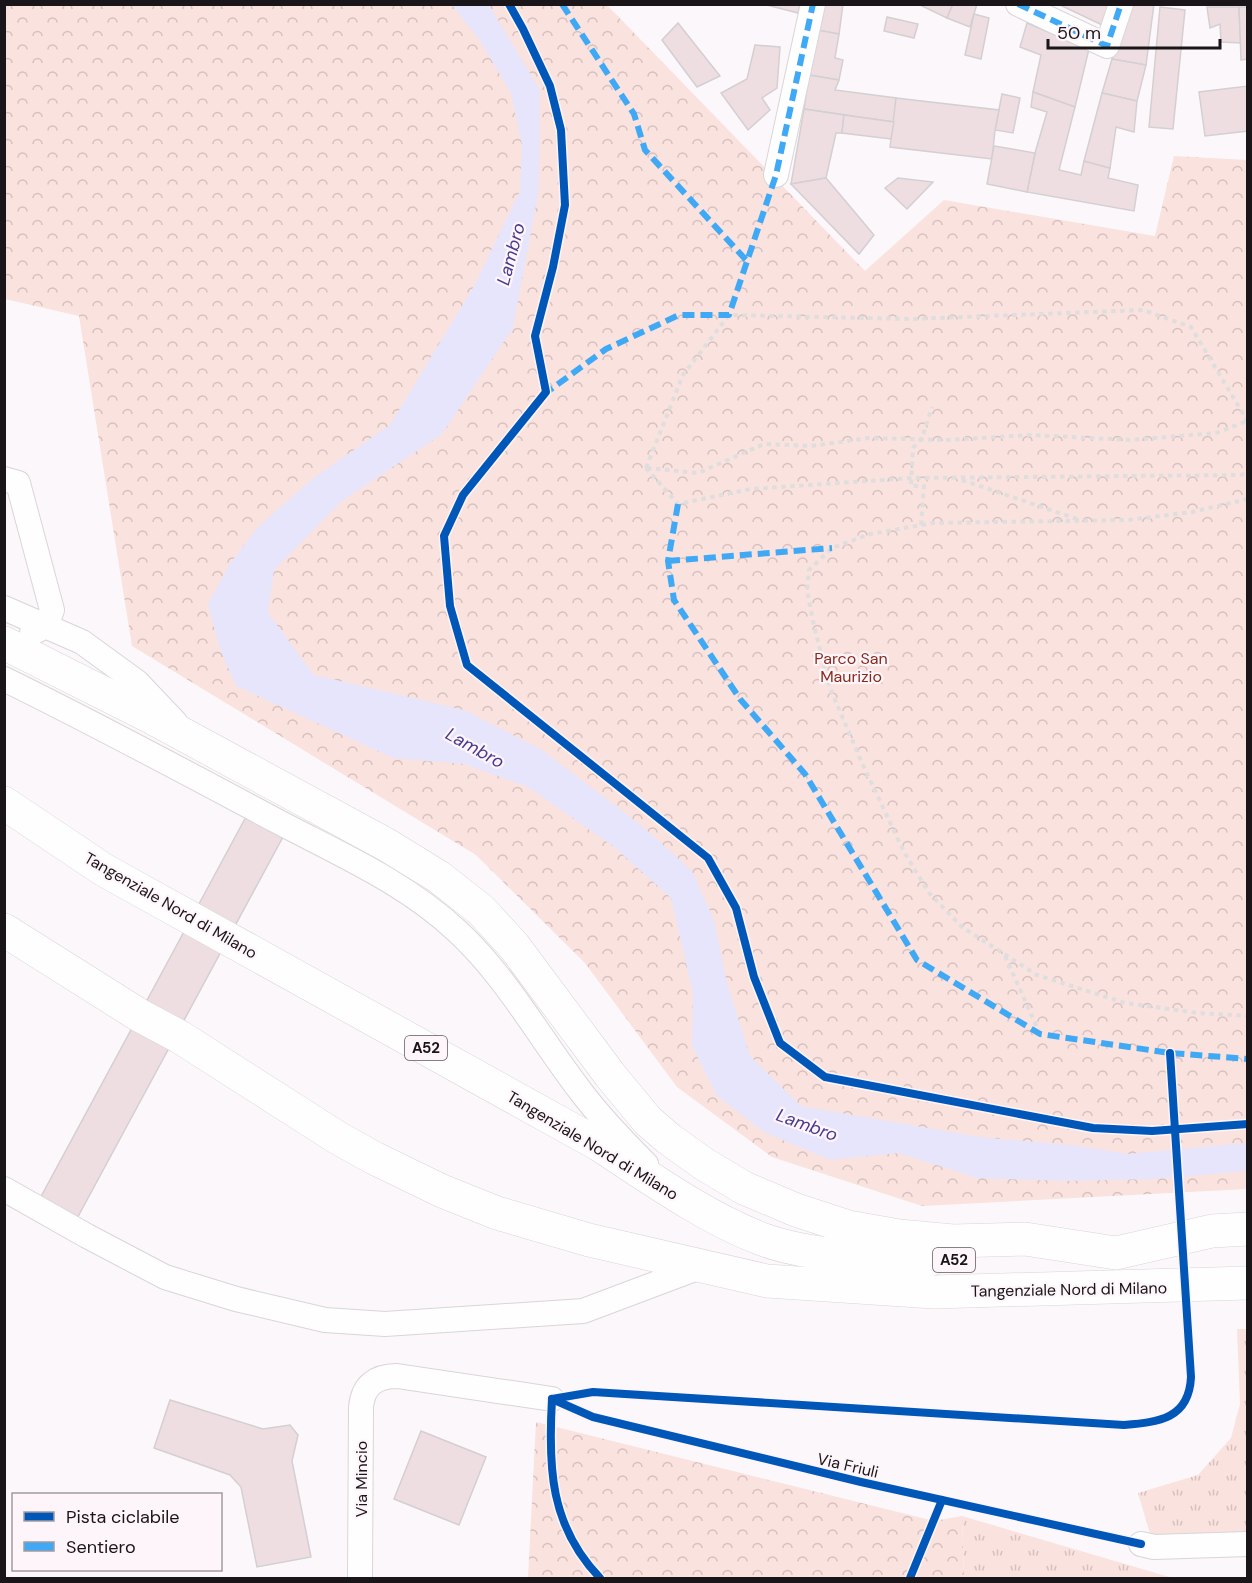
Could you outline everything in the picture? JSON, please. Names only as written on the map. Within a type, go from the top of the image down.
[{"type":"highway","points":[[7,645],[190,739],[387,845],[439,877],[481,910],[514,946],[610,1075],[648,1121],[704,1164],[744,1188],[796,1210],[848,1227],[899,1236],[953,1241],[1025,1239],[1116,1253],[1212,1230],[1248,1229]]},
{"type":"highway","name":"Tangenziale Nord di Milano","points":[[4,803],[105,870],[598,1144],[675,1193],[760,1238],[792,1248],[814,1251],[919,1259],[978,1260],[1248,1248]]},
{"type":"highway","name":"Tangenziale Nord di Milano","points":[[4,930],[139,1015],[180,1037],[338,1138],[374,1158],[442,1191],[509,1216],[589,1240],[766,1281],[934,1292],[1248,1282]]},
{"type":"street","points":[[776,174],[813,4]]},
{"type":"street","points":[[1018,4],[1107,46],[1121,4]]},
{"type":"street","points":[[4,479],[18,483],[52,610],[46,626],[7,645]]},
{"type":"street","points":[[4,608],[82,642],[136,682],[190,739]]},
{"type":"street","points":[[4,680],[96,725],[366,868],[418,898],[458,932],[493,971],[582,1093],[616,1133],[675,1193]]},
{"type":"street","points":[[4,1189],[165,1277],[236,1299],[325,1320],[385,1324],[584,1311],[700,1267]]},
{"type":"street","name":"Via Mincio","points":[[360,1578],[361,1407],[363,1393],[371,1383],[384,1377],[397,1376],[552,1399]]},
{"type":"street","points":[[1141,1544],[1154,1547],[1248,1544]]},
{"type":"path","points":[[1143,310],[1191,327],[1247,421],[1216,433],[1130,440],[1032,435],[946,440],[869,438],[811,446],[764,444],[699,473],[646,468],[683,375],[729,315],[912,319],[1143,310]]},
{"type":"path","points":[[921,525],[924,486],[911,486],[913,448],[922,438],[932,406]]},
{"type":"path","points":[[646,468],[678,504],[751,489],[911,478],[1241,475],[1248,472]]},
{"type":"path","points":[[957,478],[1083,521]]},
{"type":"path","points":[[1248,499],[1192,512],[1138,519],[933,523],[870,534],[832,548],[809,570],[807,590],[831,688],[904,852],[929,893],[962,927],[1037,975],[1125,1003],[1198,1013],[1248,1016]]},
{"type":"path","points":[[1005,956],[1040,1034]]},
{"type":"green space","name":"Parco San Maurizio","points":[[5,5],[607,5],[865,271],[944,200],[1155,236],[1174,156],[1247,160],[1247,1189],[922,1206],[772,1157],[677,1087],[585,963],[476,855],[132,646],[79,316],[5,299]]},
{"type":"green space","points":[[1237,1329],[1247,1329],[1247,1534],[1151,1537],[1138,1493],[1198,1475],[1231,1438],[1240,1404]]},
{"type":"green space","points":[[536,1422],[934,1521],[962,1516],[964,1578],[528,1578]]},
{"type":"green space","points":[[962,1516],[1166,1576],[1174,1578],[964,1578]]},
{"type":"water","name":"Lambro","points":[[452,5],[489,5],[540,90],[539,189],[513,328],[442,434],[342,501],[274,570],[268,613],[314,675],[464,710],[542,750],[642,826],[692,871],[714,920],[727,983],[750,1056],[801,1106],[979,1137],[1079,1146],[1128,1154],[1247,1143],[1247,1171],[1154,1179],[1065,1181],[977,1178],[899,1153],[830,1160],[764,1132],[717,1096],[692,1046],[693,993],[671,898],[614,847],[528,787],[464,764],[393,758],[236,686],[220,649],[208,604],[229,565],[258,527],[312,479],[390,425],[474,286],[520,191],[522,145],[511,93],[480,41]]},
{"type":"building","points":[[763,4],[800,4],[798,13]]},
{"type":"building","points":[[822,4],[843,4],[839,34],[817,30]]},
{"type":"building","points":[[918,4],[953,4],[947,18]]},
{"type":"building","points":[[953,4],[977,4],[970,27],[947,18]]},
{"type":"building","points":[[1058,4],[1112,4],[1102,25]]},
{"type":"building","points":[[1127,4],[1154,4],[1146,65],[1112,59]]},
{"type":"building","points":[[1160,7],[1185,10],[1173,129],[1149,127]]},
{"type":"building","points":[[1207,7],[1239,7],[1241,43],[1221,42],[1220,24],[1210,28]]},
{"type":"building","points":[[1239,7],[1248,7],[1248,59],[1241,60]]},
{"type":"building","points":[[974,14],[989,18],[981,59],[965,55]]},
{"type":"building","points":[[887,17],[918,24],[914,38],[884,31]]},
{"type":"building","points":[[678,23],[720,76],[697,87],[662,40]]},
{"type":"building","points":[[1027,23],[1089,49],[1075,107],[1033,92],[1041,55],[1020,47]]},
{"type":"building","points":[[817,30],[839,34],[835,58],[843,60],[839,80],[809,75]]},
{"type":"building","points":[[755,45],[780,47],[777,88],[762,98],[770,110],[748,130],[721,93],[747,79]]},
{"type":"building","points":[[1112,59],[1146,65],[1137,101],[1102,93]]},
{"type":"building","points":[[809,75],[839,80],[835,90],[896,98],[894,122],[804,109]]},
{"type":"building","points":[[1248,86],[1248,131],[1205,136],[1199,92]]},
{"type":"building","points":[[1033,92],[1075,107],[1059,170],[1081,175],[1084,161],[1110,168],[1108,178],[1138,185],[1134,211],[1027,192],[1047,112],[1031,107]]},
{"type":"building","points":[[1102,93],[1137,101],[1134,132],[1116,127],[1110,168],[1084,161]]},
{"type":"building","points":[[1002,94],[1020,98],[1013,133],[995,130]]},
{"type":"building","points":[[896,98],[999,110],[992,159],[890,147]]},
{"type":"building","points":[[804,109],[844,115],[842,133],[836,133],[826,178],[791,184]]},
{"type":"building","points":[[844,115],[894,122],[891,139],[842,133]]},
{"type":"building","points":[[994,146],[1035,153],[1027,192],[987,184]]},
{"type":"building","points":[[826,178],[874,235],[859,254],[791,184]]},
{"type":"building","points":[[898,178],[933,182],[907,209],[885,188]]},
{"type":"building","points":[[247,815],[284,835],[74,1224],[37,1204]]},
{"type":"building","points":[[170,1400],[263,1429],[290,1425],[298,1435],[292,1461],[311,1557],[257,1567],[241,1487],[230,1475],[154,1448]]},
{"type":"building","points":[[421,1431],[486,1457],[459,1525],[394,1499]]},
{"type":"marked path","points":[[562,4],[634,114],[645,150],[747,261]]},
{"type":"marked path","points":[[543,395],[606,349],[679,315],[729,315],[776,175],[813,4]]},
{"type":"marked path","points":[[1018,4],[1107,46],[1121,4]]},
{"type":"marked path","points":[[678,504],[668,561],[674,600],[740,699],[805,774],[917,960],[1040,1034],[1170,1053],[1248,1059]]},
{"type":"marked path","points":[[668,561],[832,548]]},
{"type":"cycle path","points":[[509,4],[550,86],[561,130],[565,205],[553,267],[535,336],[546,392],[463,495],[444,536],[450,606],[467,665],[708,858],[736,908],[754,977],[780,1043],[825,1077],[1093,1128],[1152,1131],[1248,1124]]},
{"type":"cycle path","points":[[552,1399],[593,1392],[1124,1425],[1160,1420],[1170,1416],[1185,1402],[1191,1377],[1170,1053]]},
{"type":"cycle path","name":"Via Friuli","points":[[552,1399],[593,1417],[861,1482],[1141,1544]]},
{"type":"cycle path","points":[[552,1399],[552,1472],[556,1494],[571,1538],[583,1558],[600,1578]]},
{"type":"cycle path","points":[[910,1578],[942,1500]]}]
